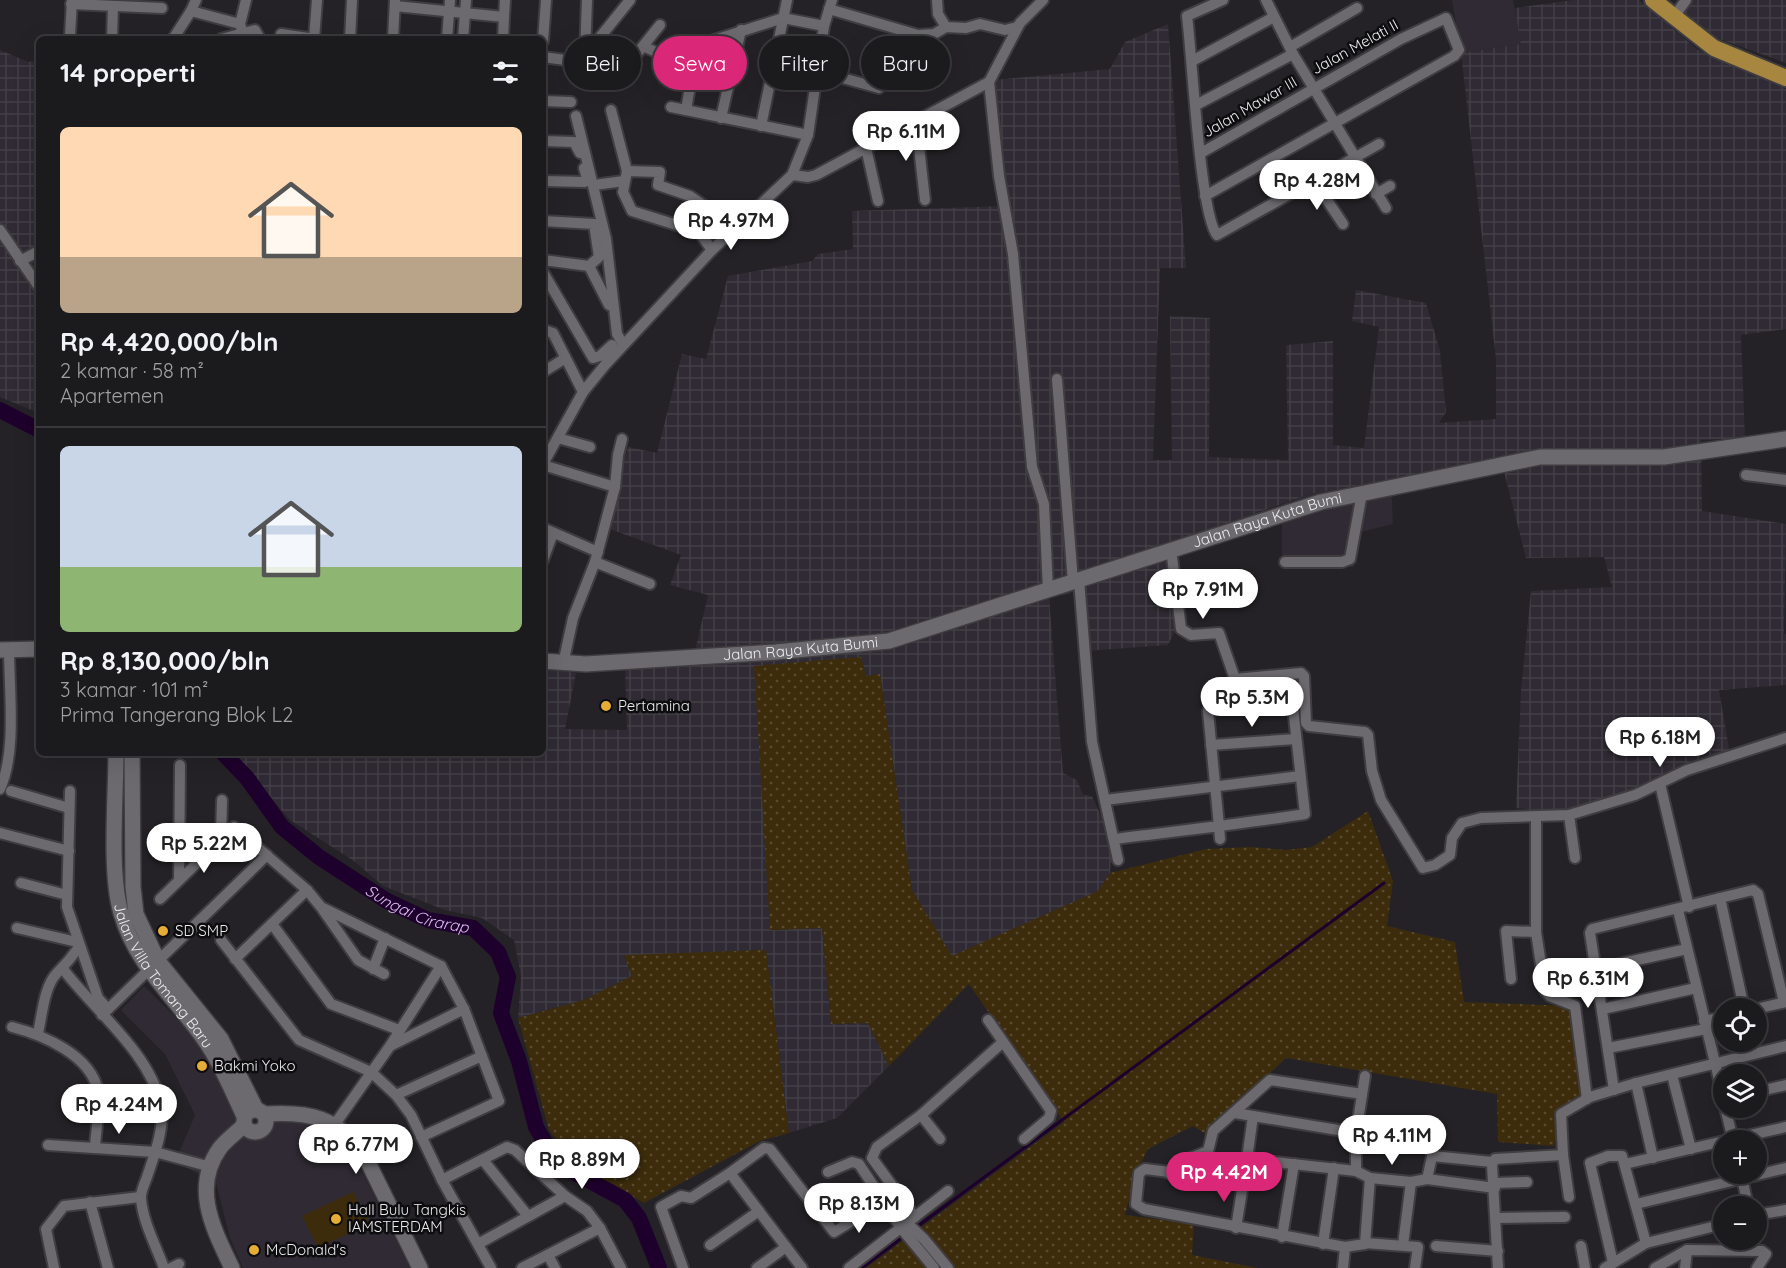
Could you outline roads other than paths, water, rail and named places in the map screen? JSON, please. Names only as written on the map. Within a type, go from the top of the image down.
[{"type":"main road","points":[[1653,0],[1714,48],[1786,78]]},
{"type":"street","points":[[175,36],[196,0]]},
{"type":"street","points":[[241,28],[246,0]]},
{"type":"street","points":[[315,36],[317,0]]},
{"type":"street","points":[[350,36],[352,0]]},
{"type":"street","points":[[447,36],[450,0]]},
{"type":"street","points":[[463,36],[466,0]]},
{"type":"street","points":[[503,36],[505,0]]},
{"type":"street","points":[[543,36],[546,0]]},
{"type":"street","points":[[586,36],[587,0]]},
{"type":"street","points":[[601,36],[630,0]]},
{"type":"street","points":[[761,126],[787,0]]},
{"type":"street","points":[[937,0],[938,14],[946,27]]},
{"type":"street","points":[[1223,0],[1187,16],[1205,196],[1212,229],[1217,235],[1315,182],[1378,144]]},
{"type":"street","points":[[1266,0],[1354,159],[1386,208]]},
{"type":"street","points":[[1673,18],[1686,0]]},
{"type":"street","points":[[1040,1],[1017,27],[989,82],[999,177],[1013,254],[1032,467],[1044,504],[1048,590]]},
{"type":"street","points":[[70,34],[72,2],[162,8]]},
{"type":"street","points":[[393,36],[395,3],[434,4],[449,12],[504,17]]},
{"type":"street","points":[[823,36],[831,4],[918,34],[934,34],[946,27],[966,28],[980,24],[1005,30],[1017,27]]},
{"type":"street","points":[[112,36],[113,6]]},
{"type":"street","points":[[1196,105],[1292,50],[1357,8]]},
{"type":"street","points":[[191,11],[241,28],[255,30],[258,36]]},
{"type":"street","points":[[1192,61],[1274,17]]},
{"type":"street","points":[[724,36],[783,18],[824,26]]},
{"type":"street","name":"Jalan Melati II","points":[[1313,87],[1444,18],[1459,50],[1454,56],[1334,123]]},
{"type":"street","points":[[641,51],[660,25]]},
{"type":"street","points":[[226,36],[241,28]]},
{"type":"street","points":[[721,118],[741,30]]},
{"type":"street","points":[[281,34],[295,36]]},
{"type":"street","points":[[645,47],[653,51]]},
{"type":"street","points":[[546,57],[564,60]]},
{"type":"street","points":[[792,175],[808,177],[816,175],[989,82]]},
{"type":"street","name":"Jalan Mawar III","points":[[1201,153],[1313,87]]},
{"type":"street","points":[[686,110],[689,90]]},
{"type":"street","points":[[546,460],[584,392],[623,345],[727,234],[792,175],[808,135],[815,90]]},
{"type":"street","points":[[546,101],[571,102]]},
{"type":"street","points":[[671,107],[808,135]]},
{"type":"street","points":[[611,110],[626,176],[623,192],[632,211],[699,232],[712,250]]},
{"type":"street","points":[[576,116],[606,240],[617,334],[623,345]]},
{"type":"street","points":[[916,121],[925,200]]},
{"type":"street","points":[[1205,196],[1334,123]]},
{"type":"street","points":[[546,141],[577,143],[587,178],[585,182],[546,180]]},
{"type":"street","points":[[866,148],[878,201]]},
{"type":"street","points":[[594,185],[626,176],[660,172],[658,185],[698,201],[710,211],[727,234]]},
{"type":"street","points":[[1315,182],[1343,224]]},
{"type":"street","points":[[1376,194],[1390,186]]},
{"type":"street","points":[[546,221],[597,226],[599,257],[589,266],[546,260]]},
{"type":"street","points":[[0,230],[36,283]]},
{"type":"street","points":[[20,261],[36,253]]},
{"type":"street","points":[[589,266],[609,305]]},
{"type":"street","points":[[546,277],[593,358],[600,356],[612,345]]},
{"type":"street","points":[[546,332],[553,333],[564,359],[584,392]]},
{"type":"street","points":[[546,370],[564,359]]},
{"type":"street","points":[[1057,379],[1092,742],[1118,860]]},
{"type":"street","points":[[558,438],[590,447]]},
{"type":"street","points":[[563,664],[573,618],[597,557],[615,487],[622,439]]},
{"type":"street","name":"Jalan Raya Kuta Bumi","points":[[546,661],[563,664],[752,654],[889,641],[1321,502],[1540,457],[1664,457],[1786,439]]},
{"type":"street","points":[[546,466],[615,487]]},
{"type":"street","points":[[1746,475],[1786,480]]},
{"type":"street","points":[[1286,562],[1342,562],[1350,559],[1362,493]]},
{"type":"street","points":[[548,531],[650,584]]},
{"type":"street","points":[[1171,549],[1181,629],[1191,635],[1220,633],[1235,679],[1236,704]]},
{"type":"street","points":[[36,649],[5,650],[9,752],[6,790],[69,808]]},
{"type":"street","points":[[1235,679],[1301,673],[1304,676],[1306,723],[1309,726],[1365,732],[1368,735],[1372,771],[1381,800],[1422,867],[1435,866],[1450,855],[1452,838],[1462,823],[1481,818],[1569,815],[1635,795],[1687,770],[1786,738]]},
{"type":"street","points":[[1115,839],[1219,826],[1305,814],[1292,699],[1236,704],[1209,710],[1211,745],[1219,826],[1220,839]]},
{"type":"street","points":[[1211,745],[1296,739]]},
{"type":"street","name":"Jalan Villa Tomang Baru","points":[[116,756],[116,885],[121,913],[131,940],[153,966],[205,1041],[252,1116]]},
{"type":"street","name":"Jalan Villa Tomang Baru","points":[[132,756],[133,888],[136,914],[153,966]]},
{"type":"street","points":[[179,880],[180,765]]},
{"type":"street","points":[[1105,800],[1300,776]]},
{"type":"street","points":[[1660,784],[1683,908],[1687,949],[1716,1064]]},
{"type":"street","points":[[70,791],[67,896],[69,915],[105,1012]]},
{"type":"street","points":[[221,837],[222,800]]},
{"type":"street","points":[[1569,815],[1575,858]]},
{"type":"street","points":[[1536,817],[1536,932],[1545,992],[1575,1006],[1587,1099]]},
{"type":"street","points":[[160,899],[221,837],[231,828],[236,828],[307,890],[358,960],[384,974]]},
{"type":"street","points":[[0,833],[69,851]]},
{"type":"street","points":[[105,1012],[267,855]]},
{"type":"street","points":[[21,883],[67,896]]},
{"type":"street","points":[[235,959],[307,890]]},
{"type":"street","points":[[1614,1090],[1591,930],[1750,891],[1758,894],[1785,1002],[1767,1006]]},
{"type":"street","points":[[1720,898],[1742,998]]},
{"type":"street","points":[[321,907],[441,966],[464,1009],[499,1101],[421,1137]]},
{"type":"street","points":[[272,924],[331,1004],[399,1030]]},
{"type":"street","points":[[17,928],[78,944]]},
{"type":"street","points":[[1511,979],[1506,935],[1508,930],[1536,932]]},
{"type":"street","points":[[373,969],[385,938]]},
{"type":"street","points":[[220,940],[299,1040],[371,1072],[396,1095],[411,1115],[442,1180],[491,1268]]},
{"type":"street","points":[[38,1033],[50,986],[78,944]]},
{"type":"street","points":[[1596,969],[1687,949]]},
{"type":"street","points":[[335,1124],[390,1046],[441,966]]},
{"type":"street","points":[[63,969],[105,1012],[138,1055],[155,1088],[162,1108],[155,1152],[140,1197],[164,1268]]},
{"type":"street","points":[[1603,1009],[1696,988]]},
{"type":"street","points":[[390,1046],[464,1009]]},
{"type":"street","points":[[988,1020],[1051,1111],[1049,1118],[1024,1139]]},
{"type":"street","points":[[1608,1047],[1713,1022]]},
{"type":"street","points":[[12,1027],[38,1033],[69,1052],[95,1082],[98,1111],[95,1148]]},
{"type":"street","points":[[934,1268],[872,1158],[877,1147],[921,1115],[1004,1042]]},
{"type":"street","points":[[1720,1064],[1786,1046]]},
{"type":"street","points":[[396,1095],[482,1056]]},
{"type":"street","points":[[1569,1197],[1563,1155],[1562,1114],[1587,1099],[1614,1090],[1713,1066]]},
{"type":"street","points":[[1672,1075],[1691,1149]]},
{"type":"street","points":[[1356,1171],[1356,1133],[1365,1076]]},
{"type":"street","points":[[1202,1176],[1206,1152],[1213,1131],[1273,1080],[1362,1094]]},
{"type":"street","points":[[1636,1083],[1653,1158]]},
{"type":"street","points":[[1767,1089],[1786,1085]]},
{"type":"street","points":[[232,1268],[209,1221],[206,1204],[211,1167],[220,1148],[252,1116],[290,1112],[335,1124],[356,1143],[365,1156],[420,1268]]},
{"type":"street","points":[[1235,1113],[1356,1133]]},
{"type":"street","points":[[921,1115],[940,1139]]},
{"type":"street","points":[[1236,1228],[1241,1182],[1253,1116]]},
{"type":"street","points":[[1767,1131],[1786,1127]]},
{"type":"street","points":[[1427,1179],[1435,1143]]},
{"type":"street","points":[[1625,1164],[1713,1144]]},
{"type":"street","points":[[48,1145],[155,1152],[211,1167]]},
{"type":"street","points":[[442,1180],[507,1147],[515,1150],[565,1196],[587,1211],[600,1228],[621,1268]]},
{"type":"street","points":[[683,1268],[661,1207],[681,1196],[691,1198],[764,1148],[770,1149],[834,1232],[885,1201]]},
{"type":"street","points":[[1168,1173],[1188,1159],[1206,1152]]},
{"type":"street","points":[[1432,1156],[1492,1162],[1498,1159],[1563,1155]]},
{"type":"street","points":[[1646,1243],[1622,1156],[1616,1155],[1589,1164],[1609,1266],[1646,1243],[1713,1227]]},
{"type":"street","points":[[1247,1159],[1356,1171],[1370,1178],[1411,1182],[1427,1179],[1495,1186],[1527,1182]]},
{"type":"street","points":[[483,1160],[528,1216]]},
{"type":"street","points":[[828,1172],[852,1162],[859,1164],[885,1201],[924,1239],[948,1268]]},
{"type":"street","points":[[1492,1162],[1497,1218],[1498,1268]]},
{"type":"street","points":[[1282,1237],[1294,1164]]},
{"type":"street","points":[[1323,1244],[1334,1168]]},
{"type":"street","points":[[1767,1171],[1786,1168]]},
{"type":"street","points":[[1241,1182],[1144,1169],[1139,1173],[1135,1194],[1139,1207],[1282,1237],[1345,1247],[1363,1246],[1365,1243],[1418,1247],[1415,1268]]},
{"type":"street","points":[[730,1173],[802,1268]]},
{"type":"street","points":[[1365,1243],[1370,1178]]},
{"type":"street","points":[[1403,1245],[1411,1182]]},
{"type":"street","points":[[1636,1204],[1713,1183]]},
{"type":"street","points":[[849,1268],[948,1191]]},
{"type":"street","points":[[478,1244],[565,1196]]},
{"type":"street","points":[[54,1268],[46,1227],[65,1205],[140,1197]]},
{"type":"street","points":[[90,1202],[108,1268]]},
{"type":"street","points":[[1767,1213],[1786,1209]]},
{"type":"street","points":[[710,1245],[759,1211]]},
{"type":"street","points":[[1497,1218],[1565,1216]]},
{"type":"street","points":[[522,1268],[600,1228]]},
{"type":"street","points":[[1581,1245],[1586,1268]]},
{"type":"street","points":[[1436,1246],[1498,1251]]},
{"type":"street","points":[[757,1268],[786,1247]]},
{"type":"street","points":[[1343,1268],[1345,1247]]},
{"type":"street","points":[[1684,1268],[1687,1250]]},
{"type":"street","points":[[1655,1268],[1687,1250],[1762,1251],[1766,1254],[1757,1268]]},
{"type":"street","points":[[548,1255],[555,1268]]},
{"type":"waterway","points":[[0,410],[36,428]]},
{"type":"waterway","name":"Sungai Cirarap","points":[[226,756],[247,778],[282,827],[319,857],[387,901],[428,920],[473,928],[498,952],[508,977],[501,1013],[519,1061],[536,1127],[557,1163],[625,1200],[639,1218],[659,1268]]},
{"type":"waterway","points":[[918,1226],[1384,883]]},
{"type":"waterway","points":[[862,1268],[903,1237]]},
{"type":"place","name":"Pertamina","points":[[606,706]]},
{"type":"place","name":"SD SMP","points":[[163,931]]},
{"type":"place","name":"Bakmi Yoko","points":[[202,1066]]},
{"type":"place","name":"Hall Bulu Tangkis IAMSTERDAM","points":[[336,1219]]},
{"type":"place","name":"McDonald's","points":[[254,1250]]}]
